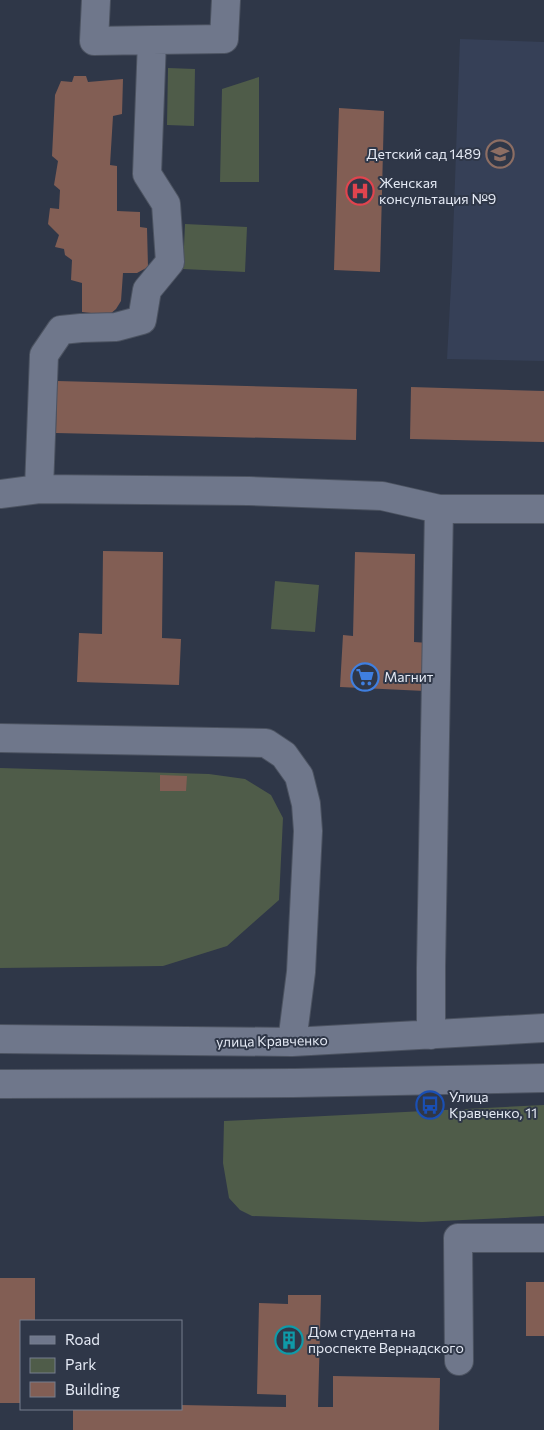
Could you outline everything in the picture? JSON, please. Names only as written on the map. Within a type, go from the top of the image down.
[{"type":"street","points":[[96,0],[94,41],[224,40],[226,0]]},
{"type":"street","points":[[39,489],[44,355],[61,330],[116,328],[142,320],[147,290],[170,262],[166,204],[147,174],[152,40]]},
{"type":"street","points":[[0,494],[39,489],[249,491],[382,496],[439,510],[544,509]]},
{"type":"street","points":[[431,1035],[439,510]]},
{"type":"street","points":[[0,738],[266,743],[284,755],[299,776],[306,804],[308,831],[301,972],[292,1042]]},
{"type":"street","name":"улица Кравченко","points":[[0,1039],[292,1042],[544,1028]]},
{"type":"street","points":[[210,1084],[213,1041]]},
{"type":"street","points":[[0,1084],[210,1084],[544,1078]]},
{"type":"street","points":[[459,1360],[458,1238],[544,1238]]},
{"type":"shaded area","name":"Детский сад 1489","points":[[460,39],[544,42],[544,361],[447,359]]},
{"type":"green space","points":[[168,68],[195,69],[194,126],[167,125]]},
{"type":"green space","points":[[259,77],[259,182],[220,182],[222,89]]},
{"type":"green space","points":[[185,224],[247,227],[245,272],[183,269]]},
{"type":"green space","points":[[275,581],[319,585],[315,632],[271,629]]},
{"type":"green space","points":[[0,768],[209,774],[245,779],[271,795],[283,818],[279,900],[227,946],[163,966],[0,968]]},
{"type":"green space","points":[[544,1105],[544,1216],[422,1222],[252,1216],[240,1210],[229,1198],[223,1163],[224,1121]]},
{"type":"building","points":[[74,76],[86,76],[88,82],[123,79],[122,114],[113,116],[110,165],[117,166],[117,211],[140,212],[140,227],[147,228],[148,267],[137,273],[123,273],[121,301],[109,315],[82,312],[82,283],[71,280],[72,260],[65,255],[64,249],[55,247],[59,235],[48,224],[50,208],[59,209],[60,190],[54,185],[58,161],[52,156],[55,95],[61,81],[72,82]]},
{"type":"building","name":"Женская консультация №9","points":[[339,108],[384,111],[380,272],[334,270]]},
{"type":"building","points":[[57,381],[357,389],[356,440],[56,433]]},
{"type":"building","points":[[411,387],[544,391],[544,442],[410,439]]},
{"type":"building","points":[[103,551],[163,552],[162,638],[181,639],[179,685],[77,682],[79,633],[102,634]]},
{"type":"building","points":[[355,552],[415,554],[414,642],[428,643],[425,691],[340,687],[343,635],[353,636]]},
{"type":"building","points":[[160,775],[187,776],[186,791],[160,791]]},
{"type":"building","points":[[0,1278],[35,1278],[35,1320],[20,1320],[20,1403],[0,1403]]},
{"type":"building","points":[[526,1282],[544,1282],[544,1336],[526,1336]]},
{"type":"building","name":"Дом студента на проспекте Вернадского","points":[[288,1295],[321,1295],[318,1407],[333,1407],[333,1376],[440,1378],[439,1430],[73,1430],[73,1410],[182,1410],[182,1405],[286,1407],[286,1395],[257,1394],[259,1303],[288,1304]]},
{"type":"place","name":"Детский сад 1489","points":[[500,154]]},
{"type":"place","name":"Женская консультация №9","points":[[360,191]]},
{"type":"place","name":"Магнит","points":[[365,677]]},
{"type":"place","name":"Улица Кравченко, 11","points":[[430,1105]]},
{"type":"place","name":"Дом студента на проспекте Вернадского","points":[[289,1340]]}]
